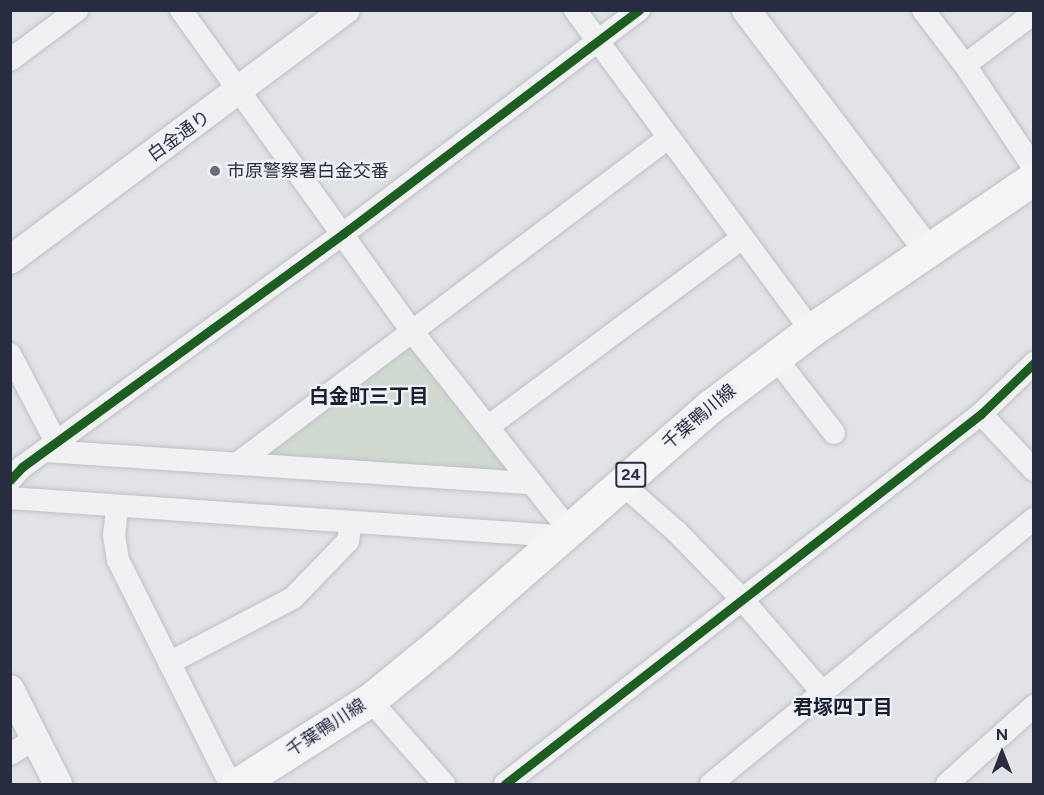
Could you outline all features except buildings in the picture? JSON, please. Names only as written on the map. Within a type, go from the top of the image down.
[{"type":"main road","name":"千葉鴨川線","points":[[238,784],[370,700],[441,642],[621,483],[775,357],[1034,178]]},
{"type":"street","points":[[10,60],[77,10]]},
{"type":"street","points":[[182,10],[239,92],[344,233],[411,330],[489,426],[563,533]]},
{"type":"street","name":"白金通り","points":[[10,260],[239,92],[346,10]]},
{"type":"street","points":[[575,10],[812,330]]},
{"type":"street","points":[[10,480],[50,447],[344,233],[639,10]]},
{"type":"street","points":[[746,10],[928,251]]},
{"type":"street","points":[[923,10],[965,65],[1034,168]]},
{"type":"street","points":[[965,65],[1034,13]]},
{"type":"street","points":[[238,463],[668,138]]},
{"type":"street","points":[[489,426],[742,238]]},
{"type":"street","points":[[10,354],[50,447]]},
{"type":"street","points":[[775,357],[834,433]]},
{"type":"street","points":[[505,784],[741,598],[981,414],[1034,363]]},
{"type":"street","points":[[981,414],[1034,470]]},
{"type":"street","points":[[50,447],[238,463],[528,483]]},
{"type":"street","points":[[621,483],[677,532],[741,598],[822,692]]},
{"type":"street","points":[[10,498],[117,508],[351,523],[563,533]]},
{"type":"street","points":[[117,508],[114,535],[118,560],[230,784]]},
{"type":"street","points":[[711,784],[1034,519]]},
{"type":"street","points":[[170,663],[293,598],[348,541],[351,523]]},
{"type":"street","points":[[10,689],[58,784]]},
{"type":"street","points":[[370,700],[444,784]]},
{"type":"street","points":[[946,784],[1034,706]]},
{"type":"street","points":[[10,754],[35,739]]},
{"type":"shaded area","points":[[411,330],[528,483],[238,463]]},
{"type":"cycle path","points":[[10,480],[22,467],[344,233],[639,10]]},
{"type":"cycle path","points":[[505,784],[981,414],[1034,363]]},
{"type":"place","name":"市原警察署白金交番","points":[[215,171]]},
{"type":"district","name":"白金町三丁目","points":[[369,396]]},
{"type":"district","name":"君塚四丁目","points":[[843,707]]}]
